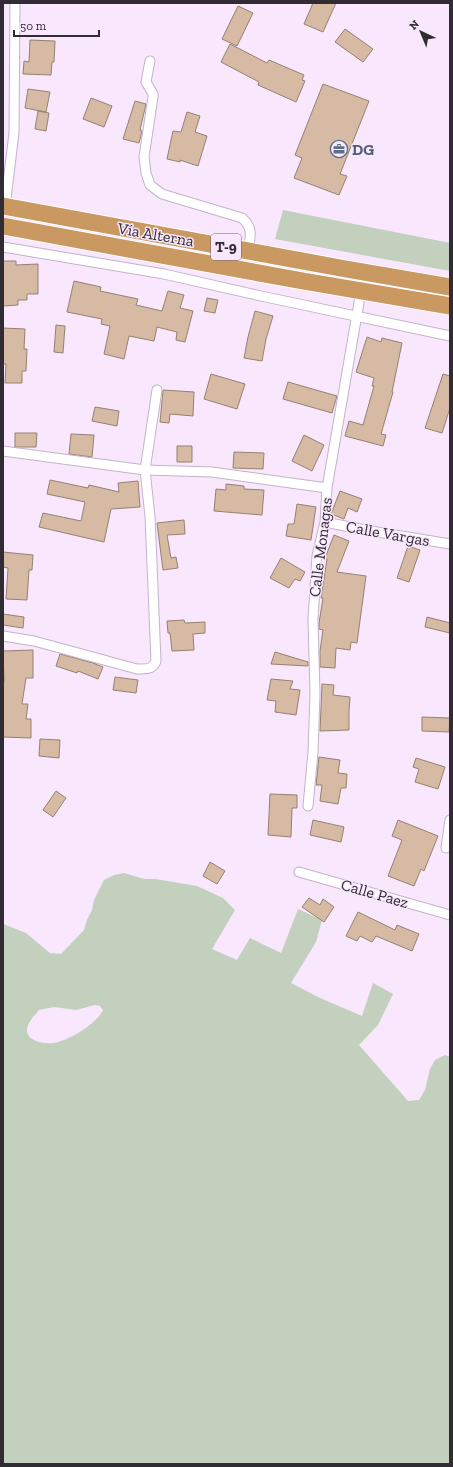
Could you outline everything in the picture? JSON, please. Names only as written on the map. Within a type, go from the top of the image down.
[{"type":"highway","name":"Vía Alterna","points":[[4,207],[450,287]]},
{"type":"highway","name":"Vía Alterna","points":[[3,226],[450,306]]},
{"type":"street","points":[[4,207],[14,133],[15,3]]},
{"type":"street","points":[[150,61],[146,82],[153,94],[153,97],[144,157],[146,173],[150,185],[162,194],[242,218],[248,224],[251,233],[248,251]]},
{"type":"street","points":[[3,247],[164,274],[356,317],[450,336]]},
{"type":"street","name":"Calle Monagas","points":[[308,806],[313,752],[315,694],[313,612],[317,556],[325,522],[327,488],[361,291]]},
{"type":"street","points":[[3,636],[34,641],[137,669],[148,669],[154,666],[156,661],[151,546],[145,470],[157,390]]},
{"type":"street","points":[[3,451],[145,470],[212,472],[327,488]]},
{"type":"street","name":"Calle Vargas","points":[[325,522],[450,544]]},
{"type":"street","points":[[446,848],[450,820]]},
{"type":"street","name":"Calle Paez","points":[[299,872],[450,915]]},
{"type":"green space","points":[[283,210],[450,243],[450,271],[275,239]]},
{"type":"green space","points":[[124,873],[144,879],[155,879],[197,886],[223,898],[235,910],[212,949],[237,960],[250,938],[281,953],[298,909],[322,920],[316,942],[291,983],[320,998],[362,1016],[373,983],[393,994],[378,1025],[359,1045],[408,1101],[419,1100],[425,1090],[430,1069],[435,1060],[445,1055],[450,1057],[450,1464],[3,1464],[3,924],[26,933],[50,953],[61,954],[84,930],[92,910],[94,900],[104,880],[114,875]],"holes":[[[95,1005],[100,1006],[103,1010],[95,1021],[82,1031],[67,1039],[54,1043],[42,1042],[33,1039],[28,1033],[27,1029],[29,1024],[39,1010],[54,1007],[76,1010]]]},
{"type":"building","points":[[313,3],[336,3],[323,32],[304,24]]},
{"type":"building","points":[[238,6],[253,13],[237,46],[222,39]]},
{"type":"building","points":[[345,29],[373,49],[363,62],[335,42]]},
{"type":"building","points":[[30,40],[55,41],[54,62],[52,62],[51,75],[23,74],[24,61],[29,62]]},
{"type":"building","points":[[230,44],[267,63],[269,60],[304,75],[302,80],[305,81],[296,102],[258,85],[259,82],[221,62]]},
{"type":"building","points":[[323,84],[369,101],[340,174],[347,176],[339,195],[294,178],[302,158],[295,155]]},
{"type":"building","points":[[28,89],[50,92],[46,112],[25,108]]},
{"type":"building","points":[[91,98],[112,106],[104,127],[83,119]]},
{"type":"building","points":[[135,101],[146,104],[140,130],[142,131],[139,143],[123,139]]},
{"type":"building","points":[[38,111],[49,113],[46,131],[35,129]]},
{"type":"building","points":[[187,112],[200,116],[195,132],[207,136],[198,166],[180,160],[180,162],[167,159],[173,131],[181,132]]},
{"type":"building","points":[[3,261],[16,261],[16,265],[38,264],[38,294],[27,294],[27,300],[18,300],[18,305],[3,306]]},
{"type":"building","points":[[74,281],[101,287],[100,291],[138,299],[136,305],[162,311],[168,291],[184,295],[180,308],[193,311],[185,342],[176,340],[177,332],[157,327],[154,341],[129,336],[124,359],[104,354],[110,326],[101,324],[102,319],[67,312]]},
{"type":"building","points":[[207,298],[218,300],[215,313],[204,311]]},
{"type":"building","points":[[255,311],[273,316],[266,339],[262,361],[244,358]]},
{"type":"building","points":[[56,325],[65,326],[63,353],[54,352]]},
{"type":"building","points":[[3,328],[25,329],[24,349],[27,349],[26,371],[22,371],[22,383],[5,383],[6,364],[3,364]]},
{"type":"building","points":[[367,337],[381,342],[382,338],[402,343],[393,392],[381,434],[386,435],[383,446],[345,436],[349,421],[363,425],[374,386],[372,386],[374,378],[356,372]]},
{"type":"building","points":[[211,374],[245,384],[237,409],[204,399]]},
{"type":"building","points":[[443,374],[450,376],[450,408],[442,433],[425,428]]},
{"type":"building","points":[[288,382],[337,396],[332,413],[283,399]]},
{"type":"building","points":[[163,390],[194,392],[193,416],[170,414],[169,423],[160,422]]},
{"type":"building","points":[[95,407],[119,411],[117,426],[92,421]]},
{"type":"building","points":[[15,433],[37,433],[36,447],[15,447]]},
{"type":"building","points":[[71,434],[94,435],[92,457],[69,454]]},
{"type":"building","points":[[304,435],[324,445],[312,471],[292,461]]},
{"type":"building","points":[[177,446],[192,446],[192,462],[177,462]]},
{"type":"building","points":[[234,452],[264,453],[263,469],[233,468]]},
{"type":"building","points":[[50,480],[88,488],[89,485],[119,492],[118,483],[138,481],[140,507],[111,509],[104,542],[39,527],[43,513],[81,521],[85,502],[47,494]]},
{"type":"building","points":[[226,484],[244,486],[244,489],[264,490],[262,515],[214,511],[216,489],[226,490]]},
{"type":"building","points":[[340,491],[362,499],[357,512],[348,508],[344,519],[331,514]]},
{"type":"building","points":[[297,504],[316,507],[311,540],[286,536],[288,524],[294,524]]},
{"type":"building","points":[[184,520],[185,534],[167,535],[171,558],[176,557],[178,568],[163,570],[157,523]]},
{"type":"building","points":[[334,535],[349,541],[337,572],[366,576],[357,643],[351,642],[350,650],[336,648],[335,668],[320,667],[320,651],[323,630],[319,629],[323,598],[321,598],[327,559],[325,558]]},
{"type":"building","points":[[408,546],[420,550],[409,582],[397,578]]},
{"type":"building","points":[[3,552],[33,555],[32,570],[29,570],[27,600],[6,599],[8,568],[3,567]]},
{"type":"building","points":[[281,558],[305,572],[300,581],[295,579],[289,588],[270,578]]},
{"type":"building","points":[[3,614],[24,617],[23,628],[3,625]]},
{"type":"building","points":[[427,617],[450,623],[450,633],[425,627]]},
{"type":"building","points":[[184,620],[185,623],[205,622],[205,633],[193,634],[194,650],[172,651],[167,621]]},
{"type":"building","points":[[33,650],[33,678],[26,678],[22,704],[28,704],[26,719],[31,719],[31,738],[3,737],[3,651]]},
{"type":"building","points":[[275,652],[308,662],[308,666],[271,664]]},
{"type":"building","points":[[60,654],[103,667],[98,679],[78,671],[77,673],[56,666]]},
{"type":"building","points":[[115,677],[138,680],[136,693],[113,690]]},
{"type":"building","points":[[271,679],[293,681],[290,689],[300,690],[296,715],[275,712],[276,701],[267,700]]},
{"type":"building","points":[[322,684],[334,685],[333,695],[350,697],[349,730],[320,731]]},
{"type":"building","points":[[422,717],[450,718],[449,732],[422,731]]},
{"type":"building","points":[[40,739],[60,740],[59,758],[39,756]]},
{"type":"building","points":[[319,757],[340,760],[338,773],[347,774],[346,788],[341,788],[338,804],[320,801],[322,785],[316,785]]},
{"type":"building","points":[[416,758],[445,767],[438,789],[415,782],[419,769],[413,767]]},
{"type":"building","points":[[56,791],[66,798],[53,817],[43,810]]},
{"type":"building","points":[[270,794],[297,795],[297,808],[292,808],[291,837],[268,835]]},
{"type":"building","points":[[313,820],[344,827],[341,842],[310,835]]},
{"type":"building","points":[[398,820],[438,836],[424,871],[421,869],[414,886],[388,876],[402,840],[392,836]]},
{"type":"building","points":[[210,862],[225,871],[217,884],[203,876]]},
{"type":"building","points":[[309,898],[320,905],[323,899],[334,907],[324,922],[302,907]]},
{"type":"building","points":[[358,912],[395,930],[397,925],[419,934],[412,951],[376,936],[372,942],[360,936],[357,941],[346,936]]},
{"type":"place","name":"DG","points":[[339,149]]}]
